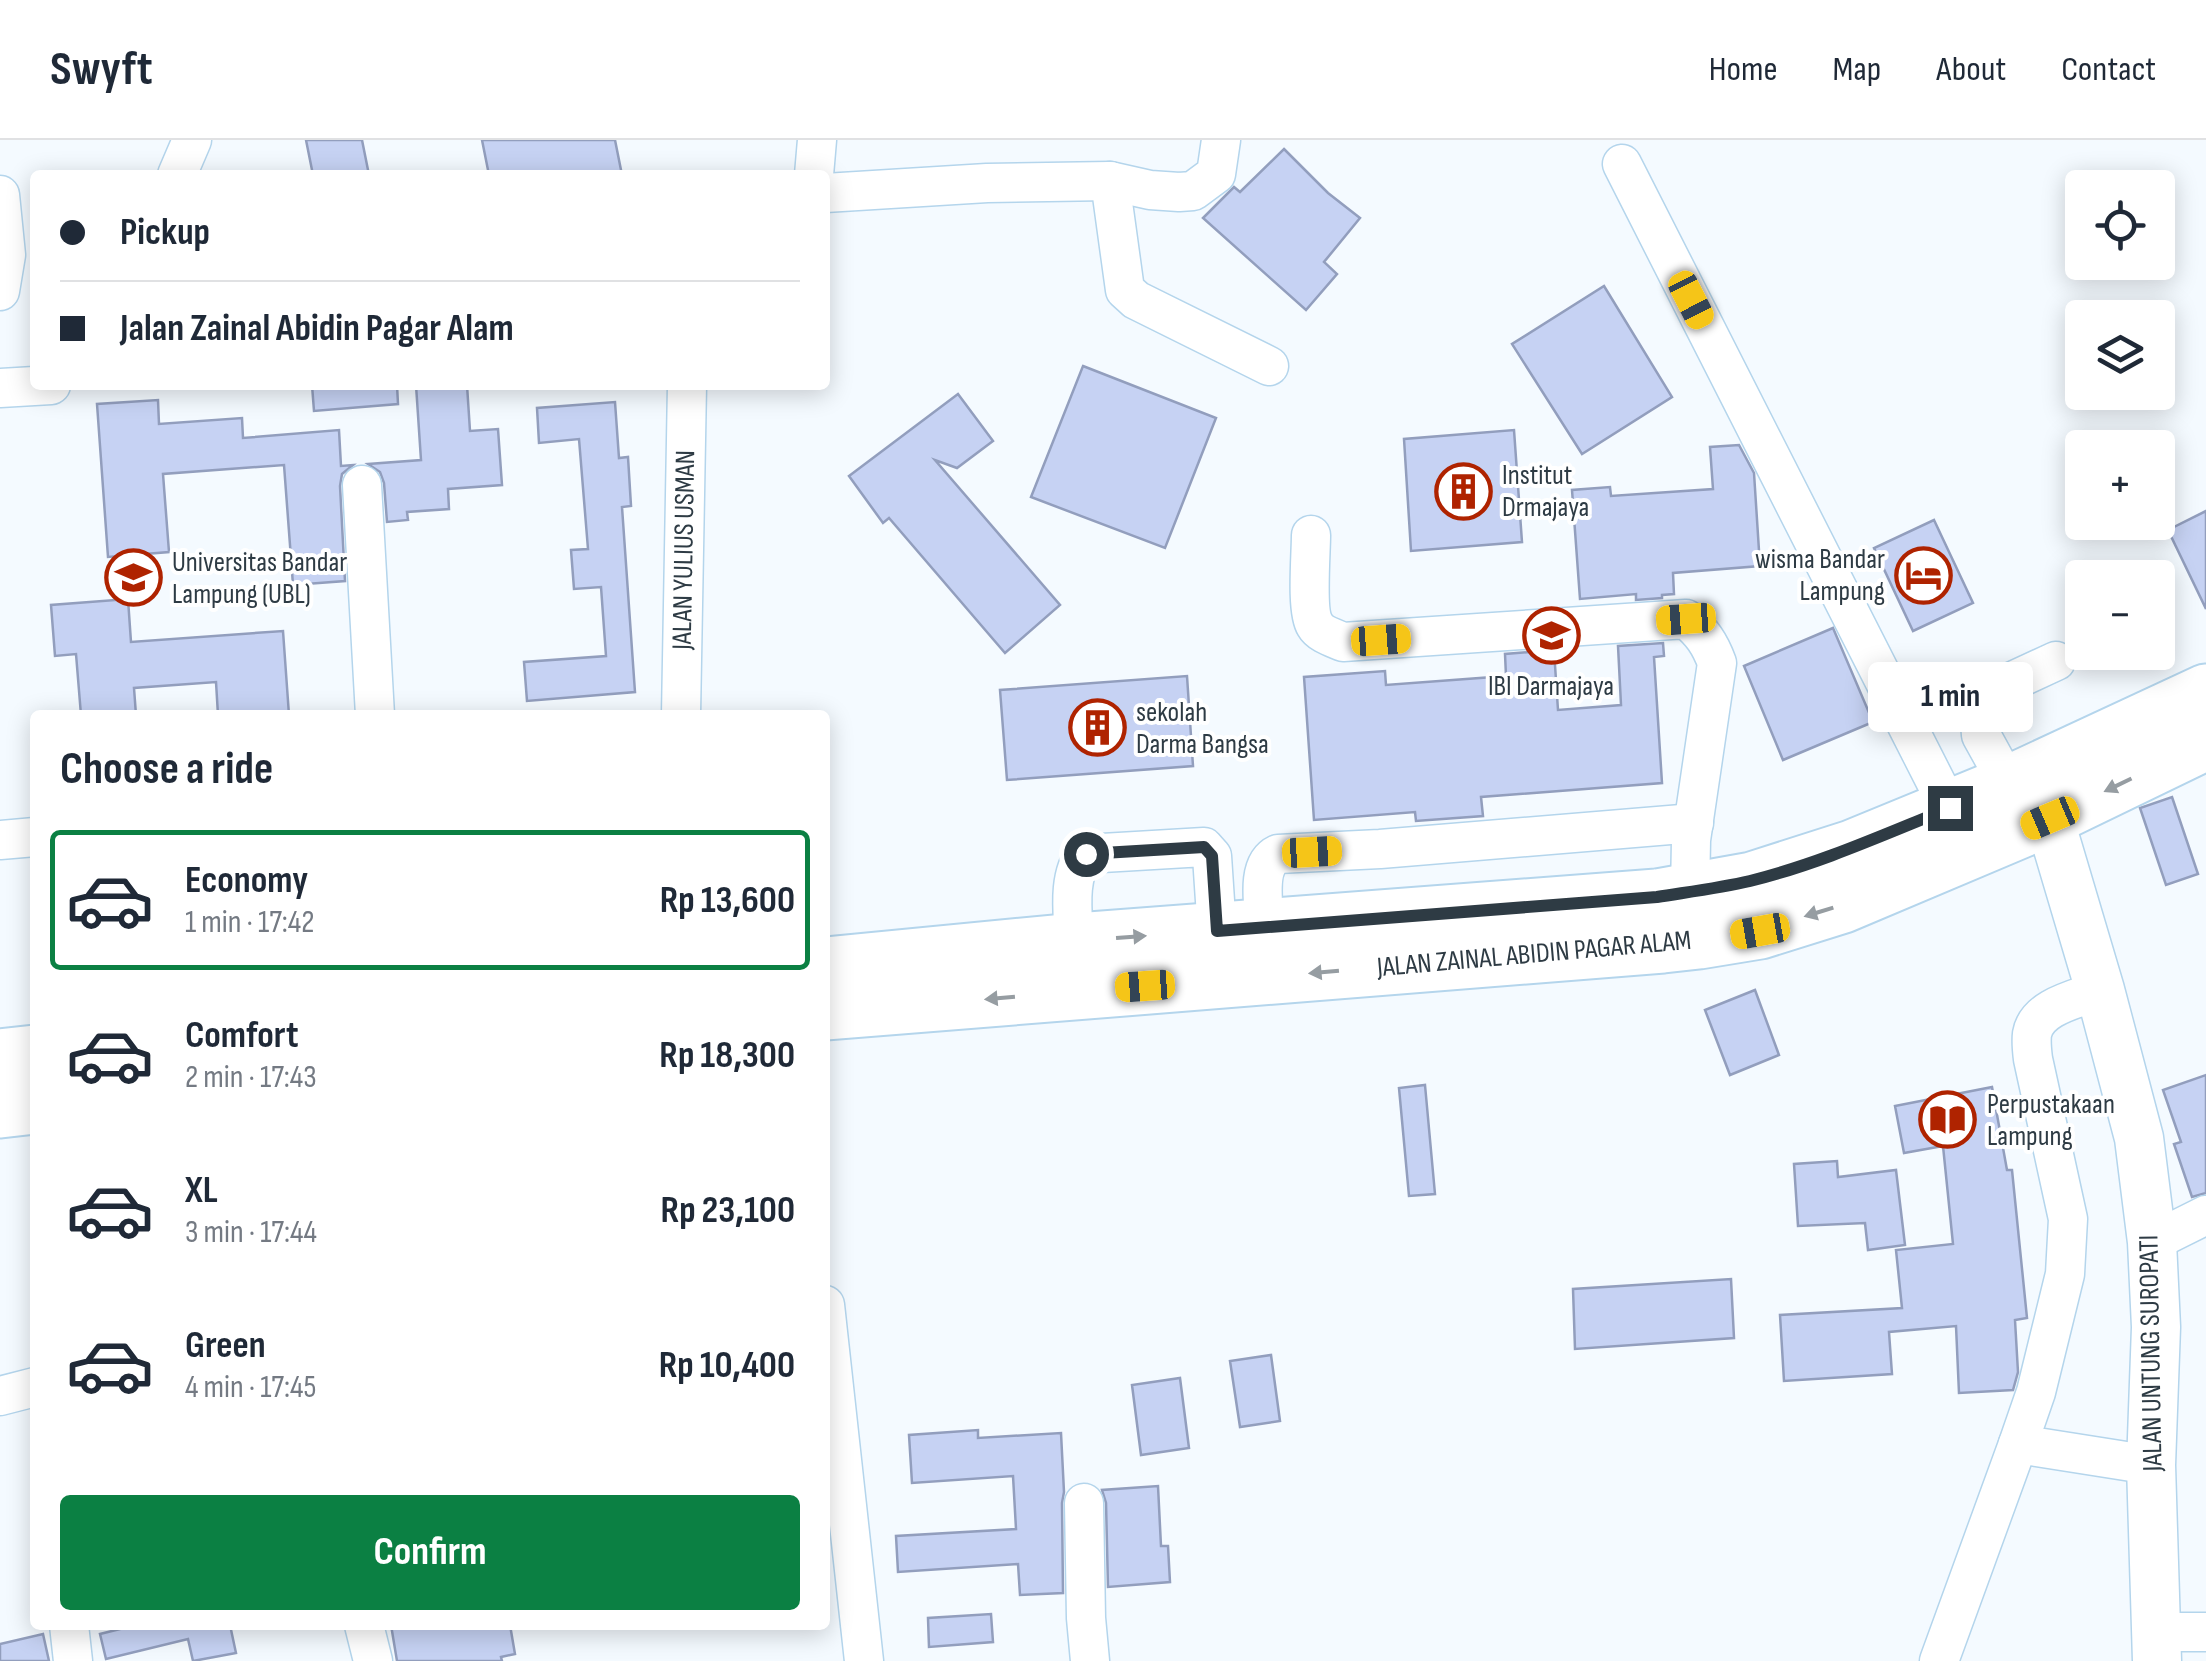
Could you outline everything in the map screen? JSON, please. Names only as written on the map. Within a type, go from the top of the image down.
[{"type":"highway","name":"JALAN ZAINAL ABIDIN PAGAR ALAM","points":[[830,1011],[1242,942],[1657,897],[1752,880],[1852,848],[2008,784],[2206,692]]},
{"type":"highway","name":"JALAN ZAINAL ABIDIN PAGAR ALAM","points":[[830,965],[1074,942],[1699,941],[1760,931],[1843,905],[2050,818],[2206,742]]},
{"type":"highway","points":[[0,1057],[30,1054]]},
{"type":"highway","points":[[0,1110],[30,1107]]},
{"type":"main road","name":"JALAN UNTUNG SUROPATI","points":[[2050,818],[2139,1138],[2152,1242],[2156,1327],[2152,1465],[2157,1646]]},
{"type":"street","points":[[180,170],[192,140]]},
{"type":"street","points":[[815,170],[818,140]]},
{"type":"street","points":[[830,194],[987,183],[1110,181],[1180,192],[1193,190],[1218,157],[1248,140]]},
{"type":"street","points":[[1622,164],[1950,808]]},
{"type":"street","points":[[1110,181],[1125,290],[1136,300],[1269,366]]},
{"type":"street","points":[[0,194],[6,255],[0,291]]},
{"type":"street","points":[[0,388],[30,386]]},
{"type":"street","name":"JALAN YULIUS USMAN","points":[[681,710],[688,390]]},
{"type":"street","points":[[362,485],[375,710]]},
{"type":"street","points":[[1311,535],[1314,625],[1342,642],[1686,619],[1710,643],[1717,662],[1691,840],[1690,892]]},
{"type":"street","points":[[2008,784],[1980,735],[1978,698],[2056,661]]},
{"type":"street","points":[[1242,942],[1264,895],[1266,863],[1278,854],[1694,823]]},
{"type":"street","points":[[0,840],[30,837]]},
{"type":"street","points":[[1074,942],[1072,901],[1079,862],[1086,854],[1204,847],[1212,856],[1242,942]]},
{"type":"street","points":[[1939,1661],[2036,1392],[2065,1274],[2068,1219],[2031,1036],[2036,1022],[2045,1014],[2100,990]]},
{"type":"street","points":[[2152,1242],[2206,1215]]},
{"type":"street","points":[[830,1352],[864,1661]]},
{"type":"street","points":[[0,1396],[30,1387]]},
{"type":"street","points":[[2018,1444],[2152,1465]]},
{"type":"street","points":[[1084,1503],[1090,1661]]},
{"type":"street","points":[[69,1630],[72,1661]]},
{"type":"street","points":[[365,1630],[373,1661]]},
{"type":"street","points":[[2157,1646],[2206,1632]]},
{"type":"building","points":[[306,140],[362,140],[368,170],[312,170]]},
{"type":"building","points":[[482,140],[615,140],[621,170],[488,170]]},
{"type":"building","points":[[1284,149],[1328,193],[1360,218],[1324,262],[1337,274],[1306,310],[1203,218],[1234,187],[1240,192]]},
{"type":"building","points":[[1604,286],[1672,397],[1582,454],[1512,344]]},
{"type":"building","points":[[1083,366],[1216,418],[1165,548],[1031,497]]},
{"type":"building","points":[[312,390],[397,390],[398,404],[314,411]]},
{"type":"building","points":[[416,390],[467,390],[470,431],[498,429],[502,485],[448,489],[449,509],[407,512],[408,520],[387,522],[384,483],[380,472],[368,464],[421,460]]},
{"type":"building","points":[[958,394],[993,441],[957,468],[935,460],[1060,605],[1005,653],[889,518],[883,523],[849,476]]},
{"type":"building","points":[[158,400],[159,424],[242,418],[243,438],[339,430],[341,466],[353,465],[342,474],[340,486],[345,581],[293,585],[284,465],[163,474],[169,552],[108,557],[97,404]]},
{"type":"building","points":[[615,402],[619,458],[628,457],[631,506],[622,507],[635,692],[527,701],[524,662],[606,656],[601,587],[574,589],[571,550],[588,549],[579,439],[539,443],[537,408]]},
{"type":"building","name":"Institut Drmajaya","points":[[1514,430],[1522,542],[1411,551],[1404,439]]},
{"type":"building","points":[[1739,445],[1754,473],[1760,566],[1673,573],[1674,594],[1662,598],[1636,600],[1636,594],[1580,599],[1572,490],[1610,487],[1611,496],[1713,489],[1710,447]]},
{"type":"building","points":[[2206,511],[2206,609],[2173,540],[2175,526]]},
{"type":"building","name":"wisma Bandar Lampung","points":[[1934,520],[1973,603],[1913,631],[1874,548]]},
{"type":"building","points":[[128,599],[131,642],[283,631],[289,710],[218,710],[216,682],[134,688],[136,710],[81,710],[76,654],[55,656],[51,605]]},
{"type":"building","points":[[1833,628],[1873,722],[1783,760],[1744,666]]},
{"type":"building","points":[[1663,643],[1664,656],[1654,657],[1662,783],[1481,797],[1483,816],[1416,821],[1415,812],[1314,820],[1304,677],[1385,671],[1386,685],[1506,676],[1505,654],[1554,650],[1558,710],[1621,705],[1618,646]]},
{"type":"building","name":"sekolah Darma Bangsa","points":[[1187,676],[1193,766],[1007,780],[1000,690]]},
{"type":"building","points":[[2172,797],[2198,874],[2166,885],[2140,808]]},
{"type":"building","points":[[1755,990],[1779,1055],[1730,1075],[1705,1010]]},
{"type":"building","points":[[2206,1075],[2206,1193],[2192,1197],[2174,1144],[2181,1142],[2163,1090]]},
{"type":"building","points":[[1425,1085],[1435,1194],[1409,1196],[1399,1088]]},
{"type":"building","points":[[1992,1087],[2007,1170],[2012,1170],[2027,1318],[2015,1320],[2018,1372],[2013,1390],[1959,1393],[1956,1326],[1889,1332],[1892,1374],[1784,1381],[1780,1315],[1902,1308],[1896,1250],[1953,1244],[1943,1146],[1904,1153],[1895,1106]]},
{"type":"building","points":[[1837,1161],[1838,1177],[1896,1170],[1905,1245],[1868,1250],[1865,1223],[1798,1226],[1794,1164]]},
{"type":"building","points":[[1731,1279],[1734,1338],[1575,1349],[1573,1289]]},
{"type":"building","points":[[1271,1355],[1280,1421],[1240,1427],[1230,1361]]},
{"type":"building","points":[[1180,1378],[1189,1448],[1141,1455],[1132,1385]]},
{"type":"building","points":[[978,1430],[978,1438],[1061,1433],[1063,1593],[1020,1595],[1018,1564],[898,1572],[896,1536],[1016,1529],[1013,1476],[912,1483],[909,1435]]},
{"type":"building","points":[[1158,1486],[1161,1546],[1168,1546],[1170,1582],[1108,1587],[1106,1503],[1102,1490]]},
{"type":"building","points":[[991,1614],[993,1642],[929,1647],[928,1618]]},
{"type":"building","points":[[116,1630],[231,1630],[236,1653],[193,1661],[188,1639],[106,1659],[100,1634]]},
{"type":"building","points":[[392,1630],[511,1630],[515,1654],[501,1657],[502,1661],[397,1661]]},
{"type":"building","points":[[43,1634],[49,1661],[0,1661],[0,1644]]},
{"type":"place","name":"Institut Drmajaya","points":[[1463,491]]},
{"type":"place","name":"wisma Bandar Lampung","points":[[1924,575]]},
{"type":"place","name":"Universitas Bandar Lampung (UBL)","points":[[133,578]]},
{"type":"place","name":"IBI Darmajaya","points":[[1551,635]]},
{"type":"place","name":"sekolah Darma Bangsa","points":[[1097,728]]},
{"type":"place","name":"Perpustakaan Lampung","points":[[1948,1120]]},
{"type":"route","points":[[1086,854],[1204,847],[1212,856],[1217,931],[1690,892],[1752,880],[1852,848],[1950,808]]}]
